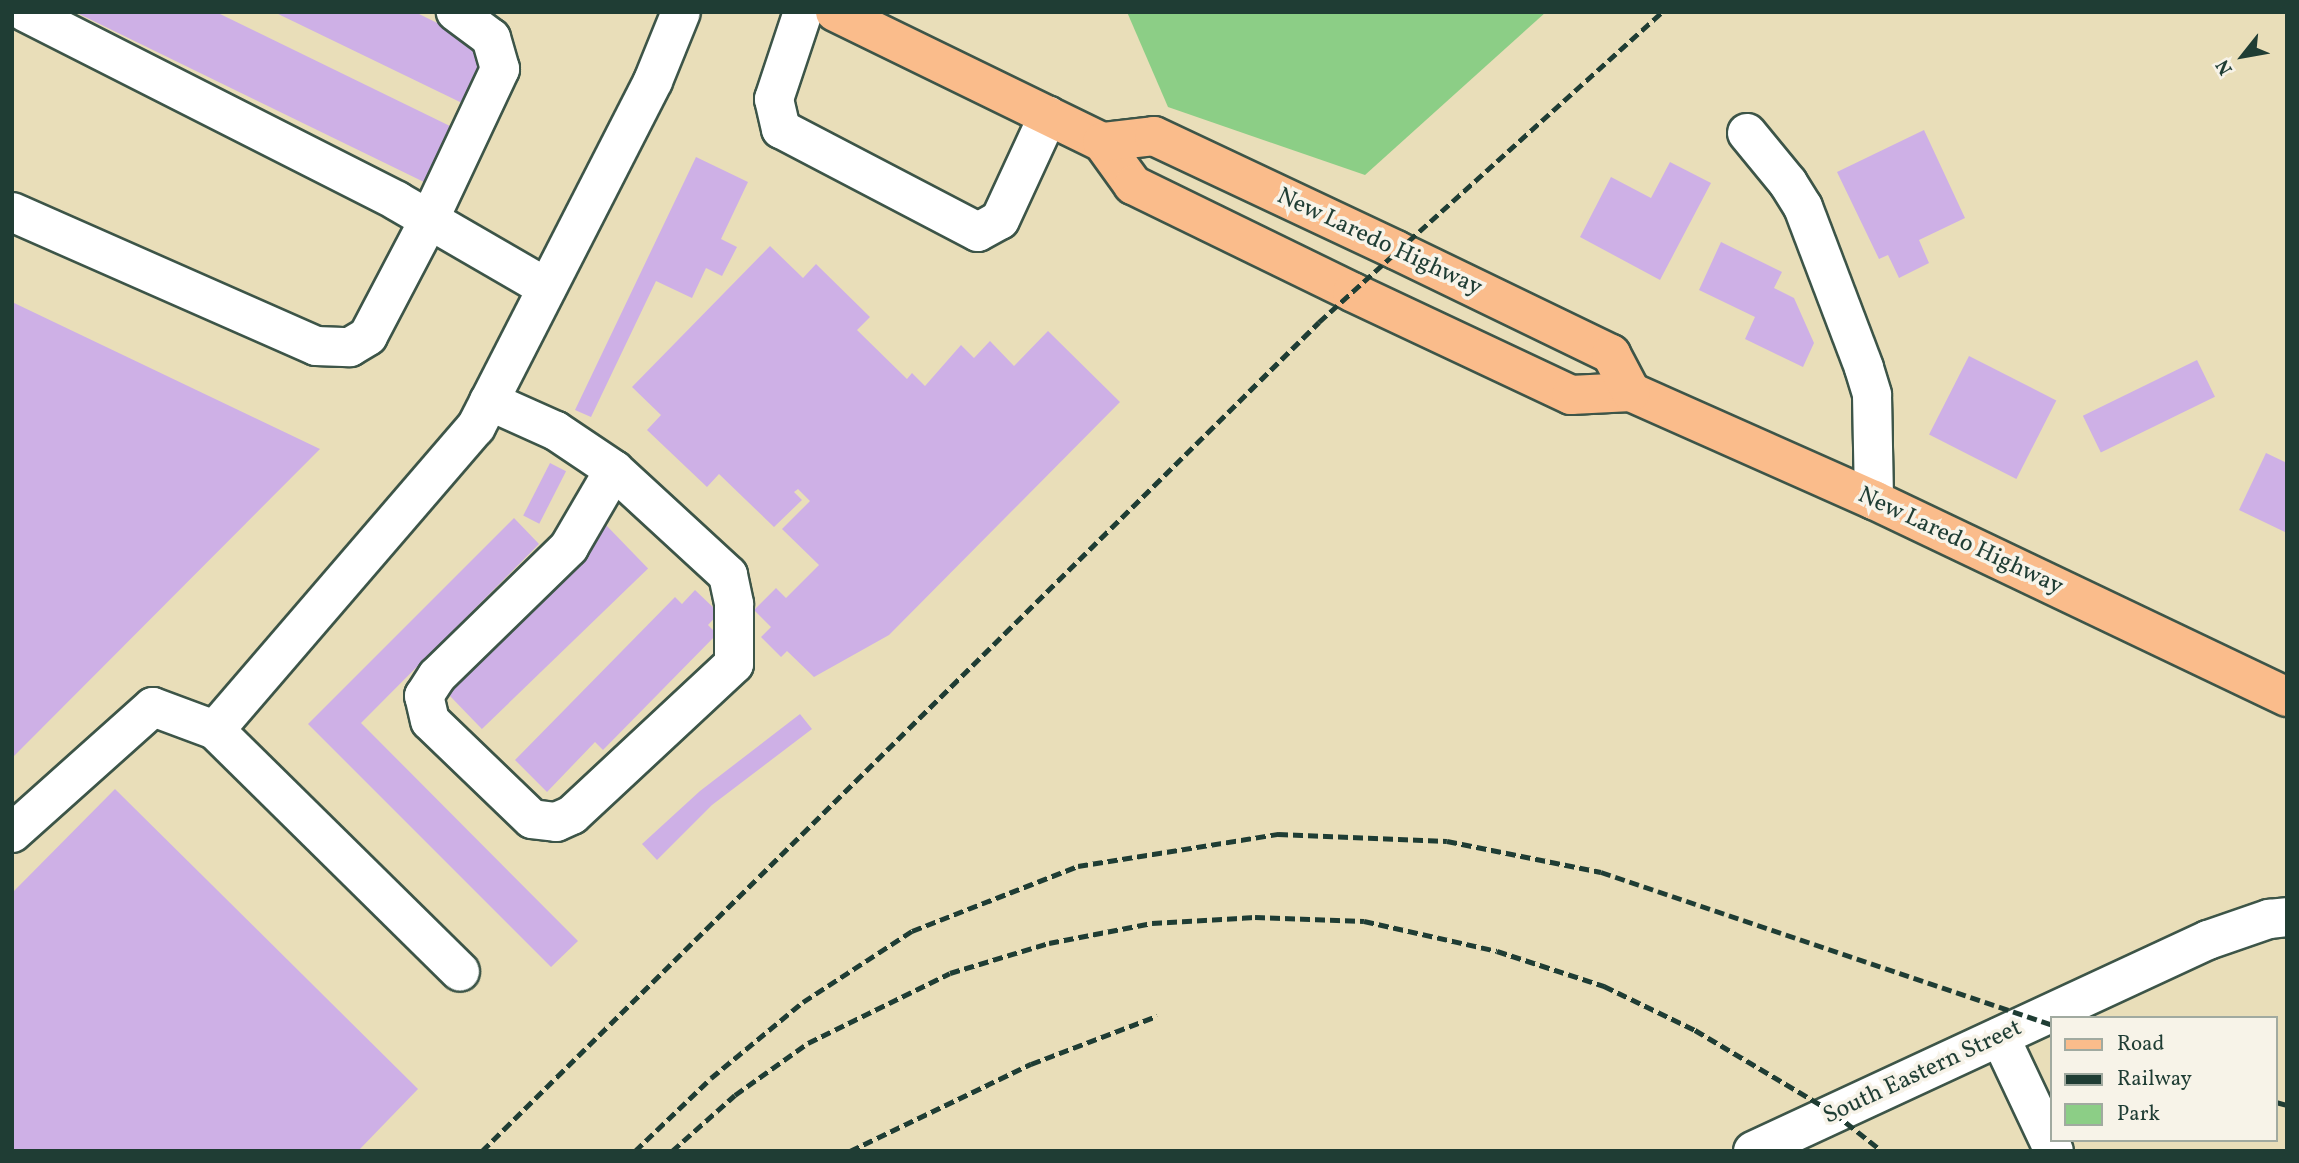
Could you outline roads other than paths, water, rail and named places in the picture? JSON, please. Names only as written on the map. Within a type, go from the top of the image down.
[{"type":"main road","name":"New Laredo Highway","points":[[835,12],[1102,142],[1133,185],[1352,292],[1571,395],[1631,392],[1874,500],[2287,697]]},
{"type":"main road","name":"New Laredo Highway","points":[[1102,142],[1154,136],[1611,354],[1631,392]]},
{"type":"street","points":[[24,12],[429,220],[547,288]]},
{"type":"street","points":[[12,212],[316,346],[350,347],[368,336],[429,220],[500,69],[491,38],[456,12]]},
{"type":"street","points":[[215,730],[482,414],[653,81],[681,12]]},
{"type":"street","points":[[803,12],[774,99],[780,128],[978,232],[1000,220],[1048,116]]},
{"type":"street","points":[[1747,133],[1788,183],[1803,207],[1842,307],[1872,395],[1874,500]]},
{"type":"street","points":[[482,414],[556,431],[614,470],[728,575],[736,629],[734,664],[572,815],[556,822],[533,819],[430,721],[424,696],[437,676],[569,547],[614,470]]},
{"type":"street","points":[[12,833],[153,707],[215,730],[460,972]]},
{"type":"street","name":"South Eastern Street","points":[[1754,1151],[2208,940],[2269,919],[2287,917]]},
{"type":"street","points":[[2000,1037],[2054,1151]]},
{"type":"railway","points":[[482,1151],[1319,322],[1662,12]]},
{"type":"railway","points":[[635,1151],[711,1078],[803,1002],[912,931],[1078,866],[1278,834],[1447,841],[1601,872],[2050,1024]]},
{"type":"railway","points":[[672,1151],[735,1095],[808,1043],[950,973],[1049,943],[1152,923],[1255,917],[1364,921],[1497,951],[1604,986],[1695,1030],[1834,1113],[1882,1151]]},
{"type":"railway","points":[[850,1151],[1031,1064],[1157,1016]]},
{"type":"railway","points":[[2278,1103],[2287,1105]]}]
